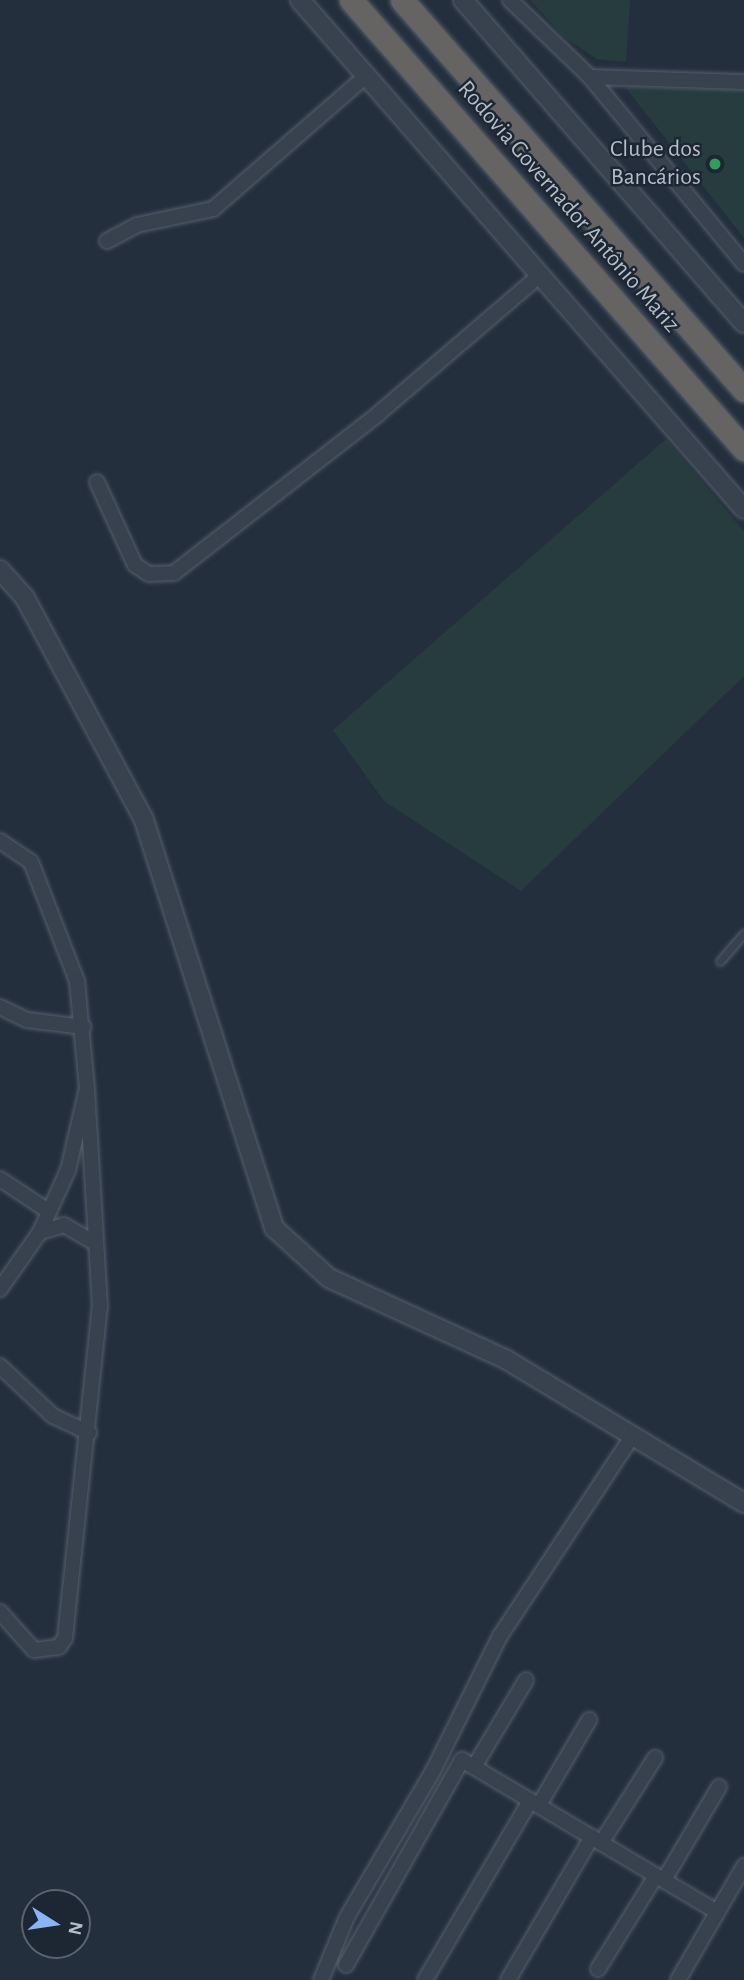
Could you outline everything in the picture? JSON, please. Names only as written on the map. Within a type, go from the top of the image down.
[{"type":"highway","name":"Rodovia Governador Antônio Mariz","points":[[351,0],[744,449]]},
{"type":"highway","name":"Rodovia Governador Antônio Mariz","points":[[402,0],[744,390]]},
{"type":"street","points":[[300,0],[744,509]]},
{"type":"street","points":[[463,0],[744,323]]},
{"type":"street","points":[[510,0],[590,77],[744,264]]},
{"type":"street","points":[[107,241],[137,225],[213,209],[366,76]]},
{"type":"street","points":[[590,77],[744,82]]},
{"type":"street","points":[[97,482],[135,565],[149,574],[174,573],[377,414],[540,275]]},
{"type":"street","points":[[0,570],[31,609],[144,820],[274,1228],[329,1278],[507,1360],[631,1438],[744,1503]]},
{"type":"street","points":[[0,842],[31,862],[77,981],[84,1027],[93,1242],[100,1307],[89,1433],[65,1638],[59,1647],[34,1650],[0,1612]]},
{"type":"street","points":[[0,1007],[27,1020],[84,1027]]},
{"type":"street","points":[[0,1289],[40,1231],[74,1152],[87,1088]]},
{"type":"street","points":[[0,1179],[48,1211]]},
{"type":"street","points":[[40,1231],[64,1225],[93,1242]]},
{"type":"street","points":[[0,1366],[29,1398],[89,1433]]},
{"type":"street","points":[[321,1980],[347,1917],[433,1771],[500,1636],[631,1438]]},
{"type":"street","points":[[474,1767],[526,1680]]},
{"type":"street","points":[[425,1980],[534,1803],[589,1720]]},
{"type":"street","points":[[508,1980],[596,1840],[655,1758]]},
{"type":"street","points":[[346,1965],[461,1760],[717,1912]]},
{"type":"street","points":[[598,1969],[719,1787]]},
{"type":"street","points":[[678,1980],[744,1866]]},
{"type":"lane","points":[[720,961],[744,933]]},
{"type":"green space","points":[[530,0],[630,0],[626,62],[597,59],[565,38]]},
{"type":"green space","name":"Clube dos Bancários","points":[[625,87],[744,90],[744,238]]},
{"type":"green space","points":[[666,439],[744,531],[744,676],[521,891],[384,801],[333,730]]},
{"type":"place","name":"Clube dos Bancários","points":[[715,164]]}]
